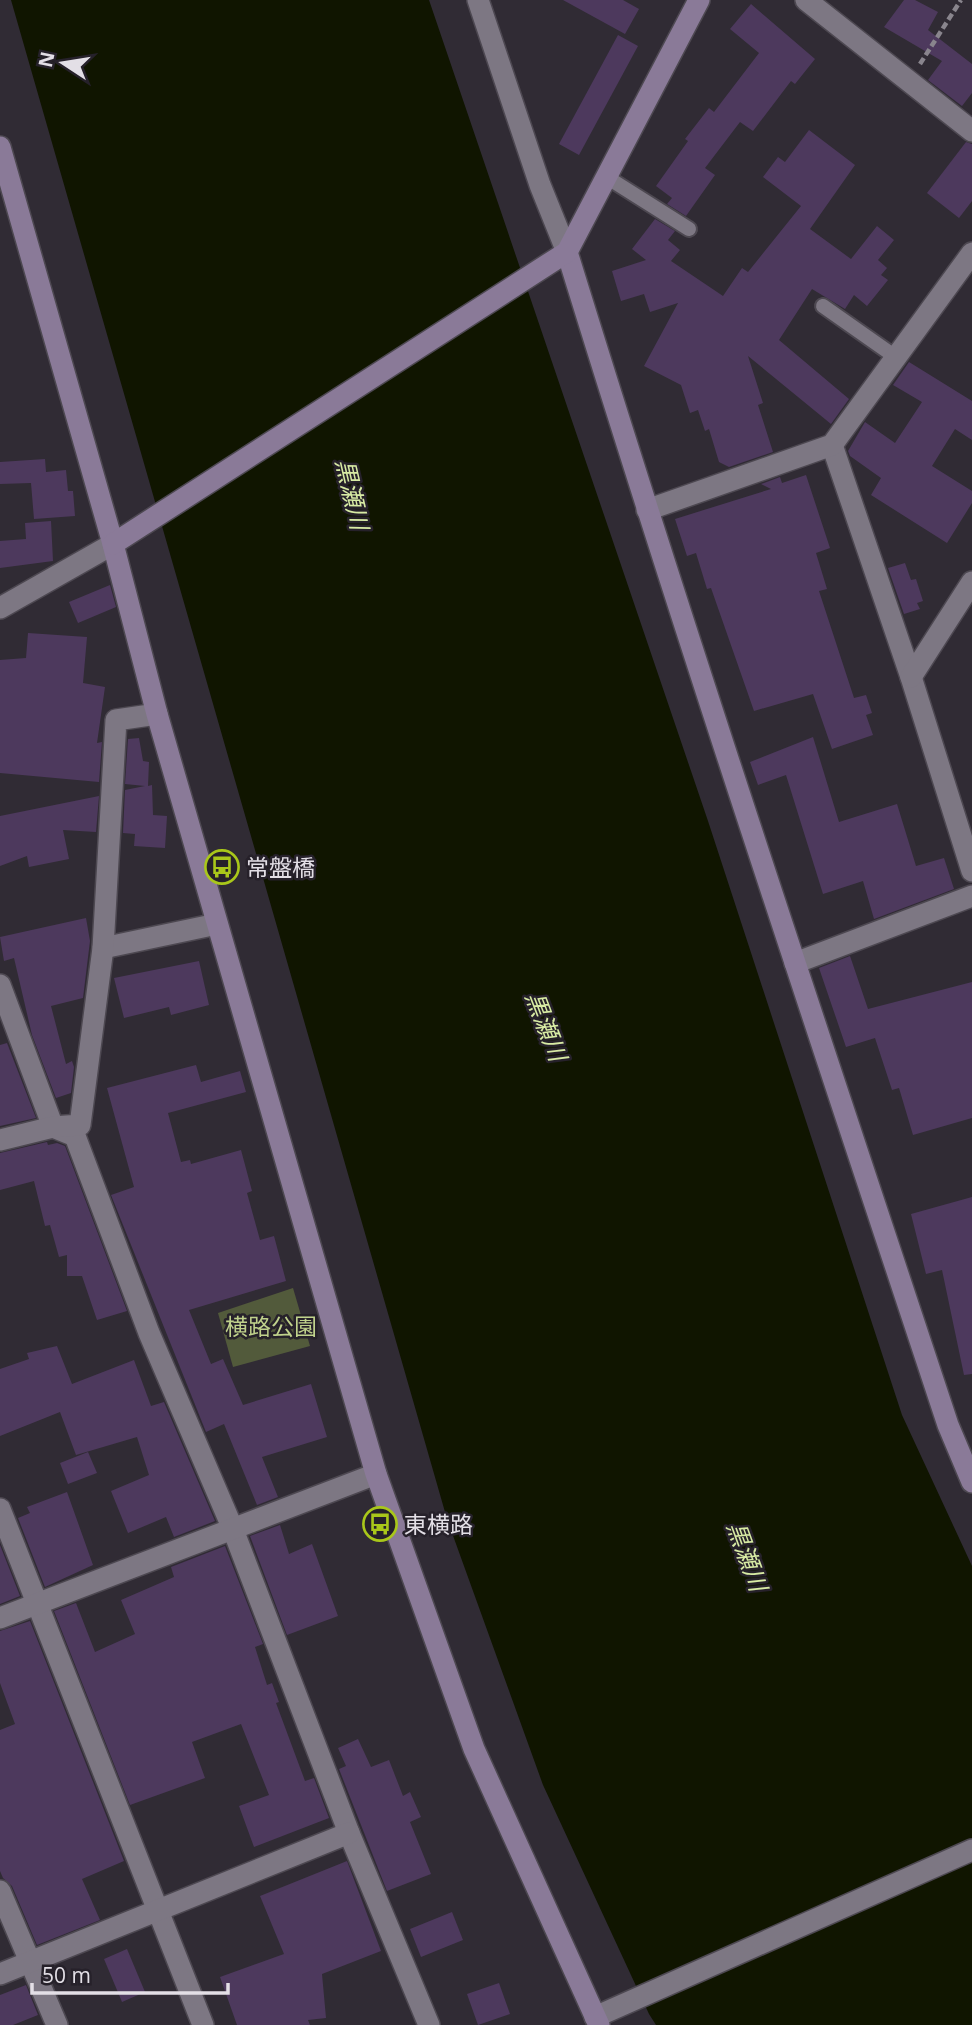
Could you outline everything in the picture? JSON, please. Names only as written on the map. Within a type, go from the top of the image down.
[{"type":"street","points":[[478,0],[540,185],[559,258],[647,510],[948,1425],[972,1482]]},
{"type":"street","points":[[0,608],[113,544],[559,258],[699,0]]},
{"type":"street","points":[[806,0],[972,131]]},
{"type":"street","points":[[0,147],[113,544],[157,714],[376,1474],[474,1749],[597,2021],[617,2006],[972,1850]]},
{"type":"street","points":[[647,510],[832,445],[972,253]]},
{"type":"street","points":[[832,445],[911,677],[972,872]]},
{"type":"street","points":[[911,677],[972,582]]},
{"type":"street","points":[[0,1140],[53,1127],[80,1125],[103,948],[116,720],[157,714]]},
{"type":"street","points":[[795,963],[972,895]]},
{"type":"street","points":[[103,948],[217,924]]},
{"type":"street","points":[[0,985],[53,1127],[75,1136],[149,1333],[232,1527],[349,1833],[429,2025]]},
{"type":"street","points":[[0,1618],[38,1601],[376,1474]]},
{"type":"street","points":[[0,1509],[203,2025]]},
{"type":"street","points":[[0,1974],[349,1833]]},
{"type":"street","points":[[0,1891],[57,2025]]},
{"type":"lane","points":[[605,176],[689,229]]},
{"type":"lane","points":[[823,306],[897,358]]},
{"type":"path","points":[[910,80],[961,0]]},
{"type":"green space","name":"横路公園","points":[[293,1288],[310,1346],[233,1367],[218,1313]]},
{"type":"water","name":"黒瀬川","points":[[11,0],[429,0],[708,821],[902,1415],[972,1566],[972,2025],[656,2025],[649,2014],[543,1785],[447,1519]]},
{"type":"building","points":[[563,0],[623,0],[639,9],[625,34]]},
{"type":"building","points":[[904,0],[915,0],[938,12],[928,30],[972,64],[972,93],[962,106],[928,80],[942,61],[884,27]]},
{"type":"building","points":[[751,4],[815,59],[795,84],[791,81],[753,131],[740,122],[705,168],[715,175],[686,216],[667,204],[672,198],[656,186],[688,141],[685,139],[709,108],[714,112],[759,53],[730,29]]},
{"type":"building","points":[[618,35],[638,46],[579,155],[559,144]]},
{"type":"building","points":[[809,130],[855,165],[810,229],[851,259],[877,226],[894,240],[878,260],[887,268],[881,275],[888,280],[867,306],[854,295],[845,309],[812,289],[779,340],[849,399],[831,424],[748,356],[763,403],[758,405],[773,452],[729,467],[719,462],[709,429],[705,431],[698,410],[690,413],[681,385],[644,366],[678,303],[650,312],[644,294],[621,301],[612,271],[646,260],[632,249],[655,219],[675,231],[668,240],[680,250],[671,261],[723,296],[742,268],[748,272],[801,206],[763,177],[778,157],[785,162]]},
{"type":"building","points":[[966,142],[972,144],[972,201],[959,218],[927,193]]},
{"type":"building","points":[[909,362],[972,401],[972,440],[955,429],[932,466],[972,491],[972,503],[947,543],[871,495],[881,478],[850,456],[848,451],[865,422],[895,443],[922,402],[893,385]]},
{"type":"building","points":[[45,459],[46,472],[66,470],[68,491],[73,491],[75,516],[34,519],[31,483],[0,484],[0,462]]},
{"type":"building","points":[[806,475],[830,548],[816,553],[827,589],[819,591],[854,698],[866,695],[872,713],[866,715],[873,735],[832,749],[813,694],[754,711],[711,588],[707,589],[696,553],[687,556],[675,519],[771,489],[761,484],[780,477],[782,483]]},
{"type":"building","points":[[51,521],[53,561],[0,568],[0,541],[26,539],[25,523]]},
{"type":"building","points":[[905,563],[911,580],[916,579],[923,601],[917,603],[920,609],[904,614],[888,568]]},
{"type":"building","points":[[110,585],[116,607],[78,623],[69,602]]},
{"type":"building","points":[[28,633],[87,637],[83,683],[105,687],[97,743],[102,742],[99,782],[0,773],[0,660],[26,658]]},
{"type":"building","points":[[813,737],[839,822],[897,804],[916,866],[944,858],[954,889],[874,919],[863,881],[823,894],[786,775],[758,785],[750,762]]},
{"type":"building","points":[[139,738],[143,761],[149,762],[148,786],[152,785],[153,815],[167,816],[165,848],[134,846],[135,834],[123,833],[125,790],[145,786],[125,784],[128,739]]},
{"type":"building","points":[[99,796],[96,832],[63,830],[69,859],[29,867],[27,856],[0,866],[0,816]]},
{"type":"building","points":[[86,918],[90,941],[83,998],[51,1006],[66,1064],[72,1061],[74,1067],[71,1093],[56,1098],[32,1035],[14,958],[4,961],[0,937]]},
{"type":"building","points":[[850,956],[868,1009],[972,982],[972,1118],[913,1135],[899,1088],[892,1090],[875,1038],[846,1047],[819,968]]},
{"type":"building","points":[[199,961],[209,1005],[171,1015],[169,1007],[124,1018],[114,978]]},
{"type":"building","points":[[7,1043],[36,1118],[0,1126],[0,1045]]},
{"type":"building","points":[[196,1065],[201,1082],[240,1071],[246,1092],[168,1113],[181,1162],[190,1160],[191,1164],[241,1150],[252,1191],[247,1193],[260,1240],[274,1236],[286,1281],[189,1310],[211,1364],[223,1359],[243,1405],[311,1384],[327,1437],[262,1457],[278,1497],[257,1505],[224,1424],[206,1432],[111,1195],[134,1187],[107,1088]]},
{"type":"building","points":[[47,1142],[48,1145],[57,1143],[65,1146],[127,1311],[97,1320],[82,1276],[67,1276],[67,1255],[59,1257],[50,1225],[45,1226],[34,1181],[0,1190],[0,1153]]},
{"type":"building","points":[[972,1197],[972,1374],[964,1375],[942,1270],[926,1274],[911,1214]]},
{"type":"building","points":[[57,1346],[72,1384],[134,1360],[151,1406],[164,1402],[215,1521],[174,1537],[166,1517],[128,1533],[111,1491],[149,1475],[137,1437],[76,1455],[60,1412],[0,1436],[0,1369],[29,1359],[27,1353]]},
{"type":"building","points":[[88,1452],[97,1473],[68,1484],[60,1463]]},
{"type":"building","points":[[67,1492],[93,1565],[45,1587],[18,1518],[30,1513],[27,1507]]},
{"type":"building","points":[[280,1525],[289,1554],[312,1544],[338,1616],[287,1635],[250,1536]]},
{"type":"building","points":[[0,1545],[20,1596],[0,1604]]},
{"type":"building","points":[[225,1546],[263,1644],[255,1647],[267,1685],[272,1683],[279,1702],[276,1703],[305,1781],[314,1778],[329,1818],[254,1847],[239,1806],[269,1795],[241,1724],[192,1742],[205,1778],[130,1805],[54,1611],[76,1603],[95,1652],[135,1634],[121,1600],[174,1577],[171,1567]]},
{"type":"building","points":[[30,1621],[124,1861],[82,1879],[100,1920],[37,1945],[12,1886],[0,1871],[0,1730],[15,1724],[0,1683],[0,1631]]},
{"type":"building","points":[[358,1739],[371,1767],[389,1760],[403,1796],[410,1792],[421,1817],[410,1822],[431,1874],[387,1891],[339,1769],[346,1766],[338,1748]]},
{"type":"building","points":[[347,1861],[381,1951],[322,1974],[326,2018],[308,2020],[310,2025],[237,2025],[220,1977],[284,1954],[260,1896]]},
{"type":"building","points":[[452,1912],[463,1940],[421,1957],[410,1929]]},
{"type":"building","points":[[127,1949],[145,1992],[122,2002],[104,1959]]},
{"type":"building","points":[[499,1983],[510,2014],[478,2025],[467,1994]]},
{"type":"building","points":[[26,1985],[38,2015],[13,2025],[0,2025],[0,1995]]},
{"type":"place","name":"常盤橋","points":[[222,867]]},
{"type":"place","name":"東横路","points":[[380,1524]]}]
